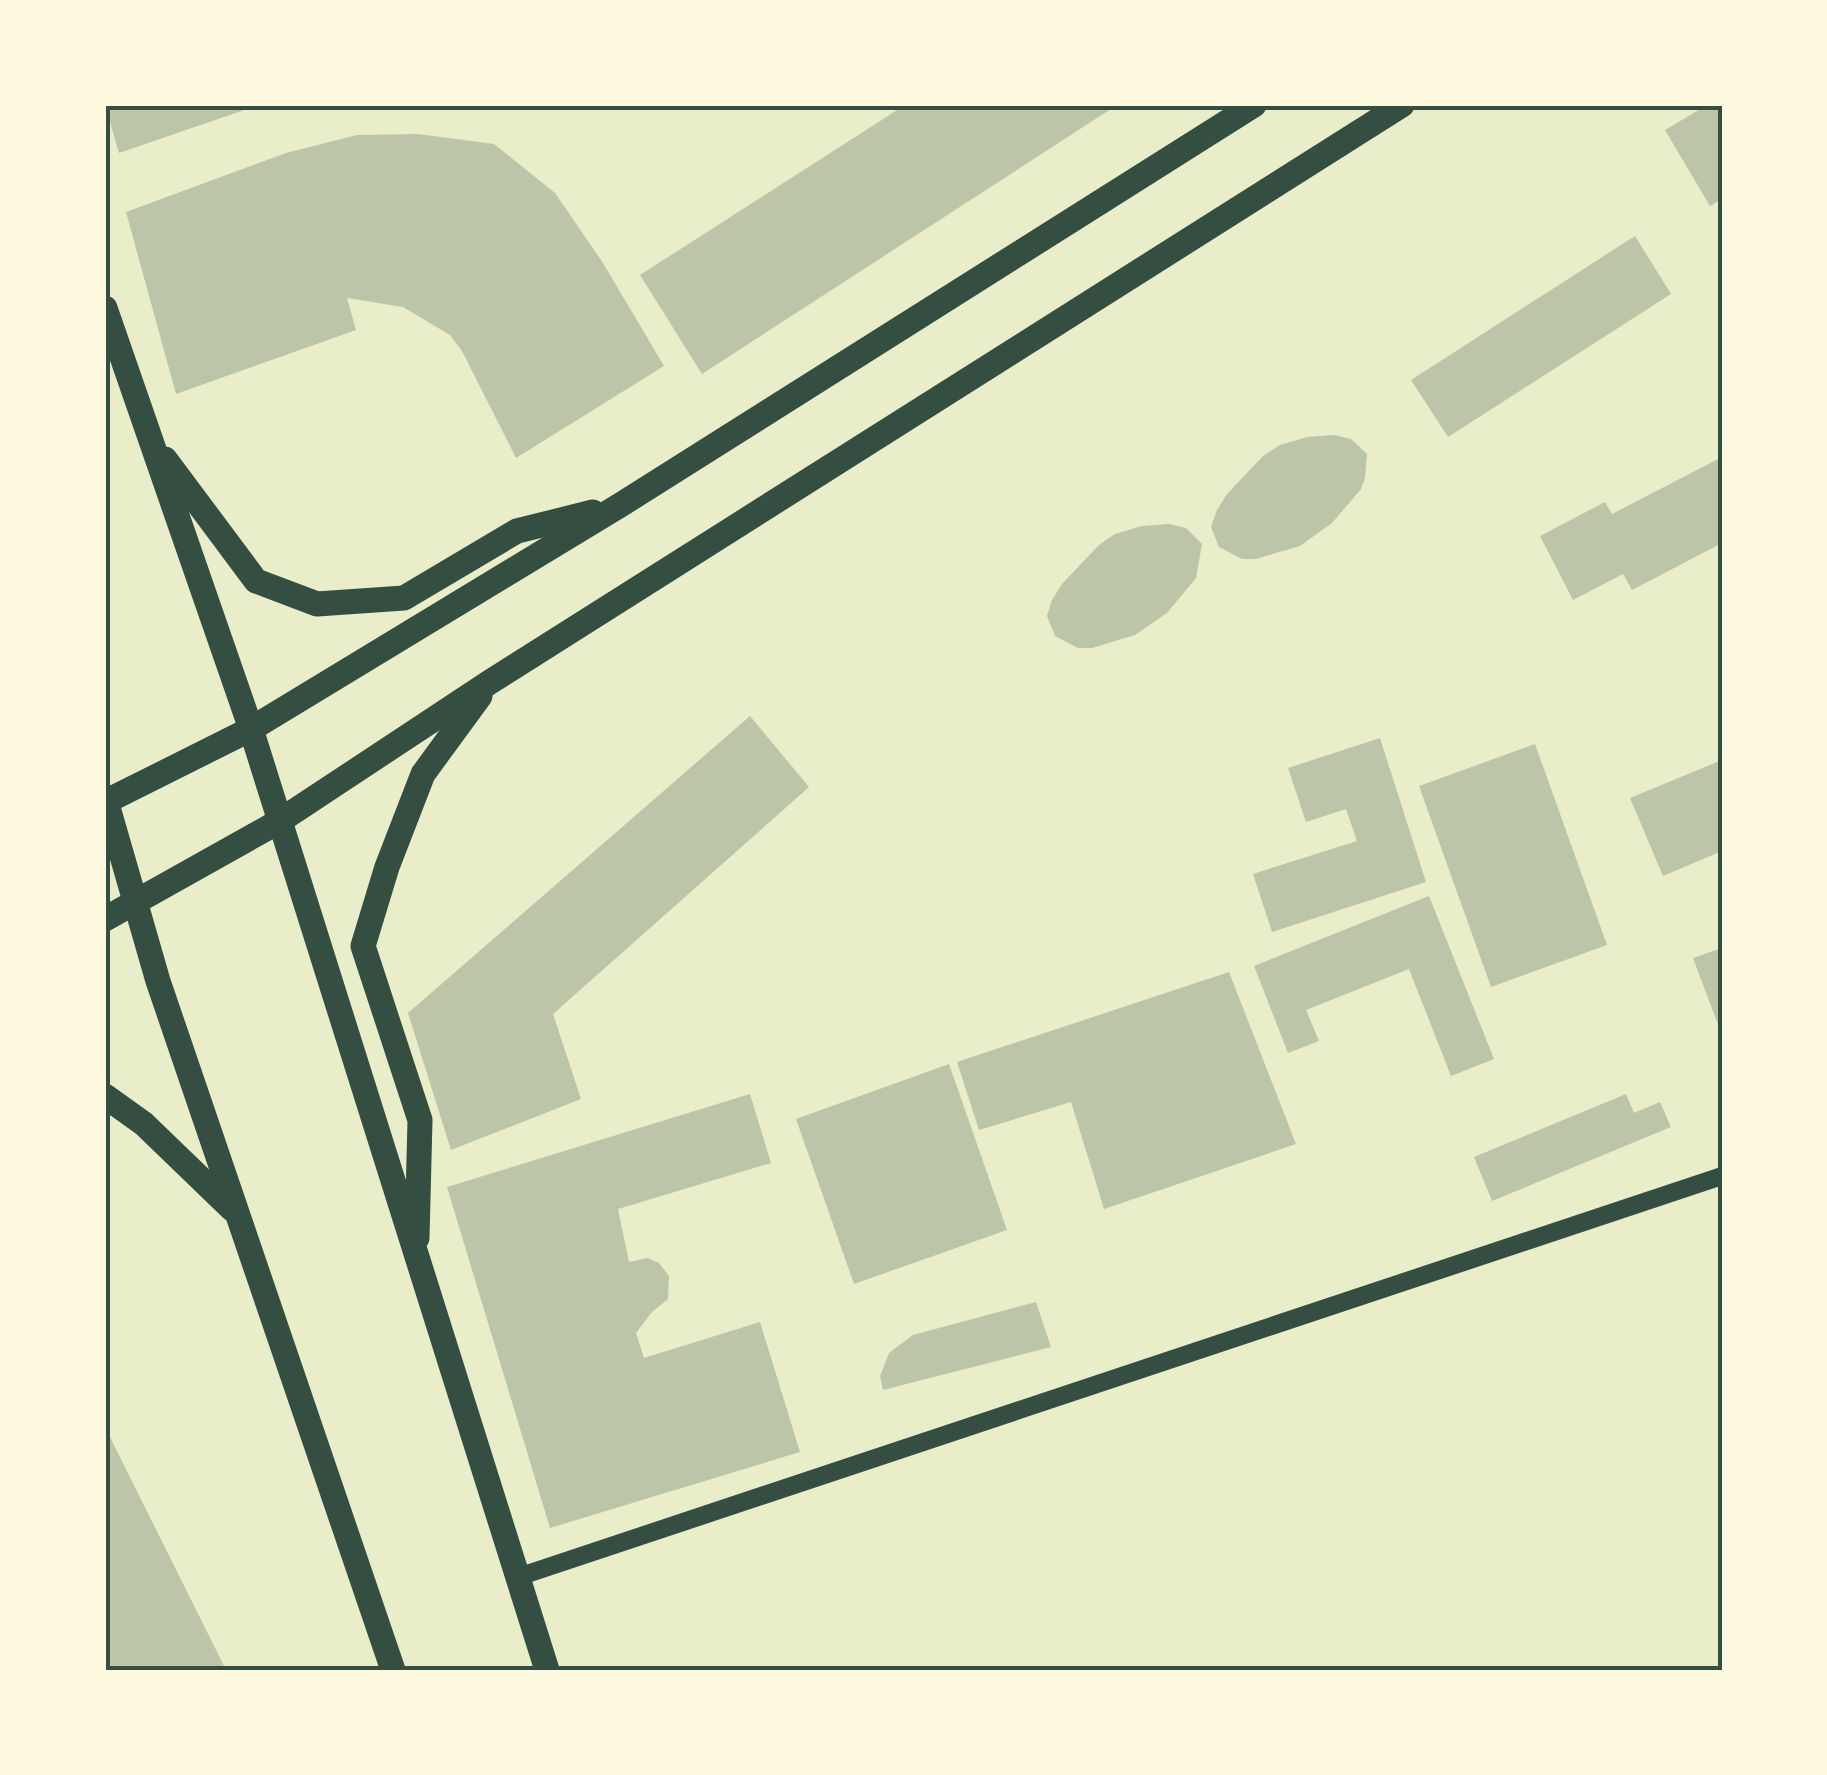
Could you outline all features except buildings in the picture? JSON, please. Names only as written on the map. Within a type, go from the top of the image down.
[{"type":"main road","points":[[392,1670],[158,981],[105,800],[251,729],[622,504],[1254,105]]},
{"type":"main road","points":[[105,919],[278,822],[490,682],[1402,105]]},
{"type":"main road","points":[[105,308],[251,729],[548,1670]]},
{"type":"main road","points":[[148,436],[256,581],[317,604],[404,598],[516,532],[622,504]]},
{"type":"main road","points":[[416,1258],[420,1120],[363,946],[387,867],[423,774],[490,682]]},
{"type":"main road","points":[[105,1096],[144,1124],[237,1214]]},
{"type":"street","points":[[518,1576],[1722,1176]]}]
